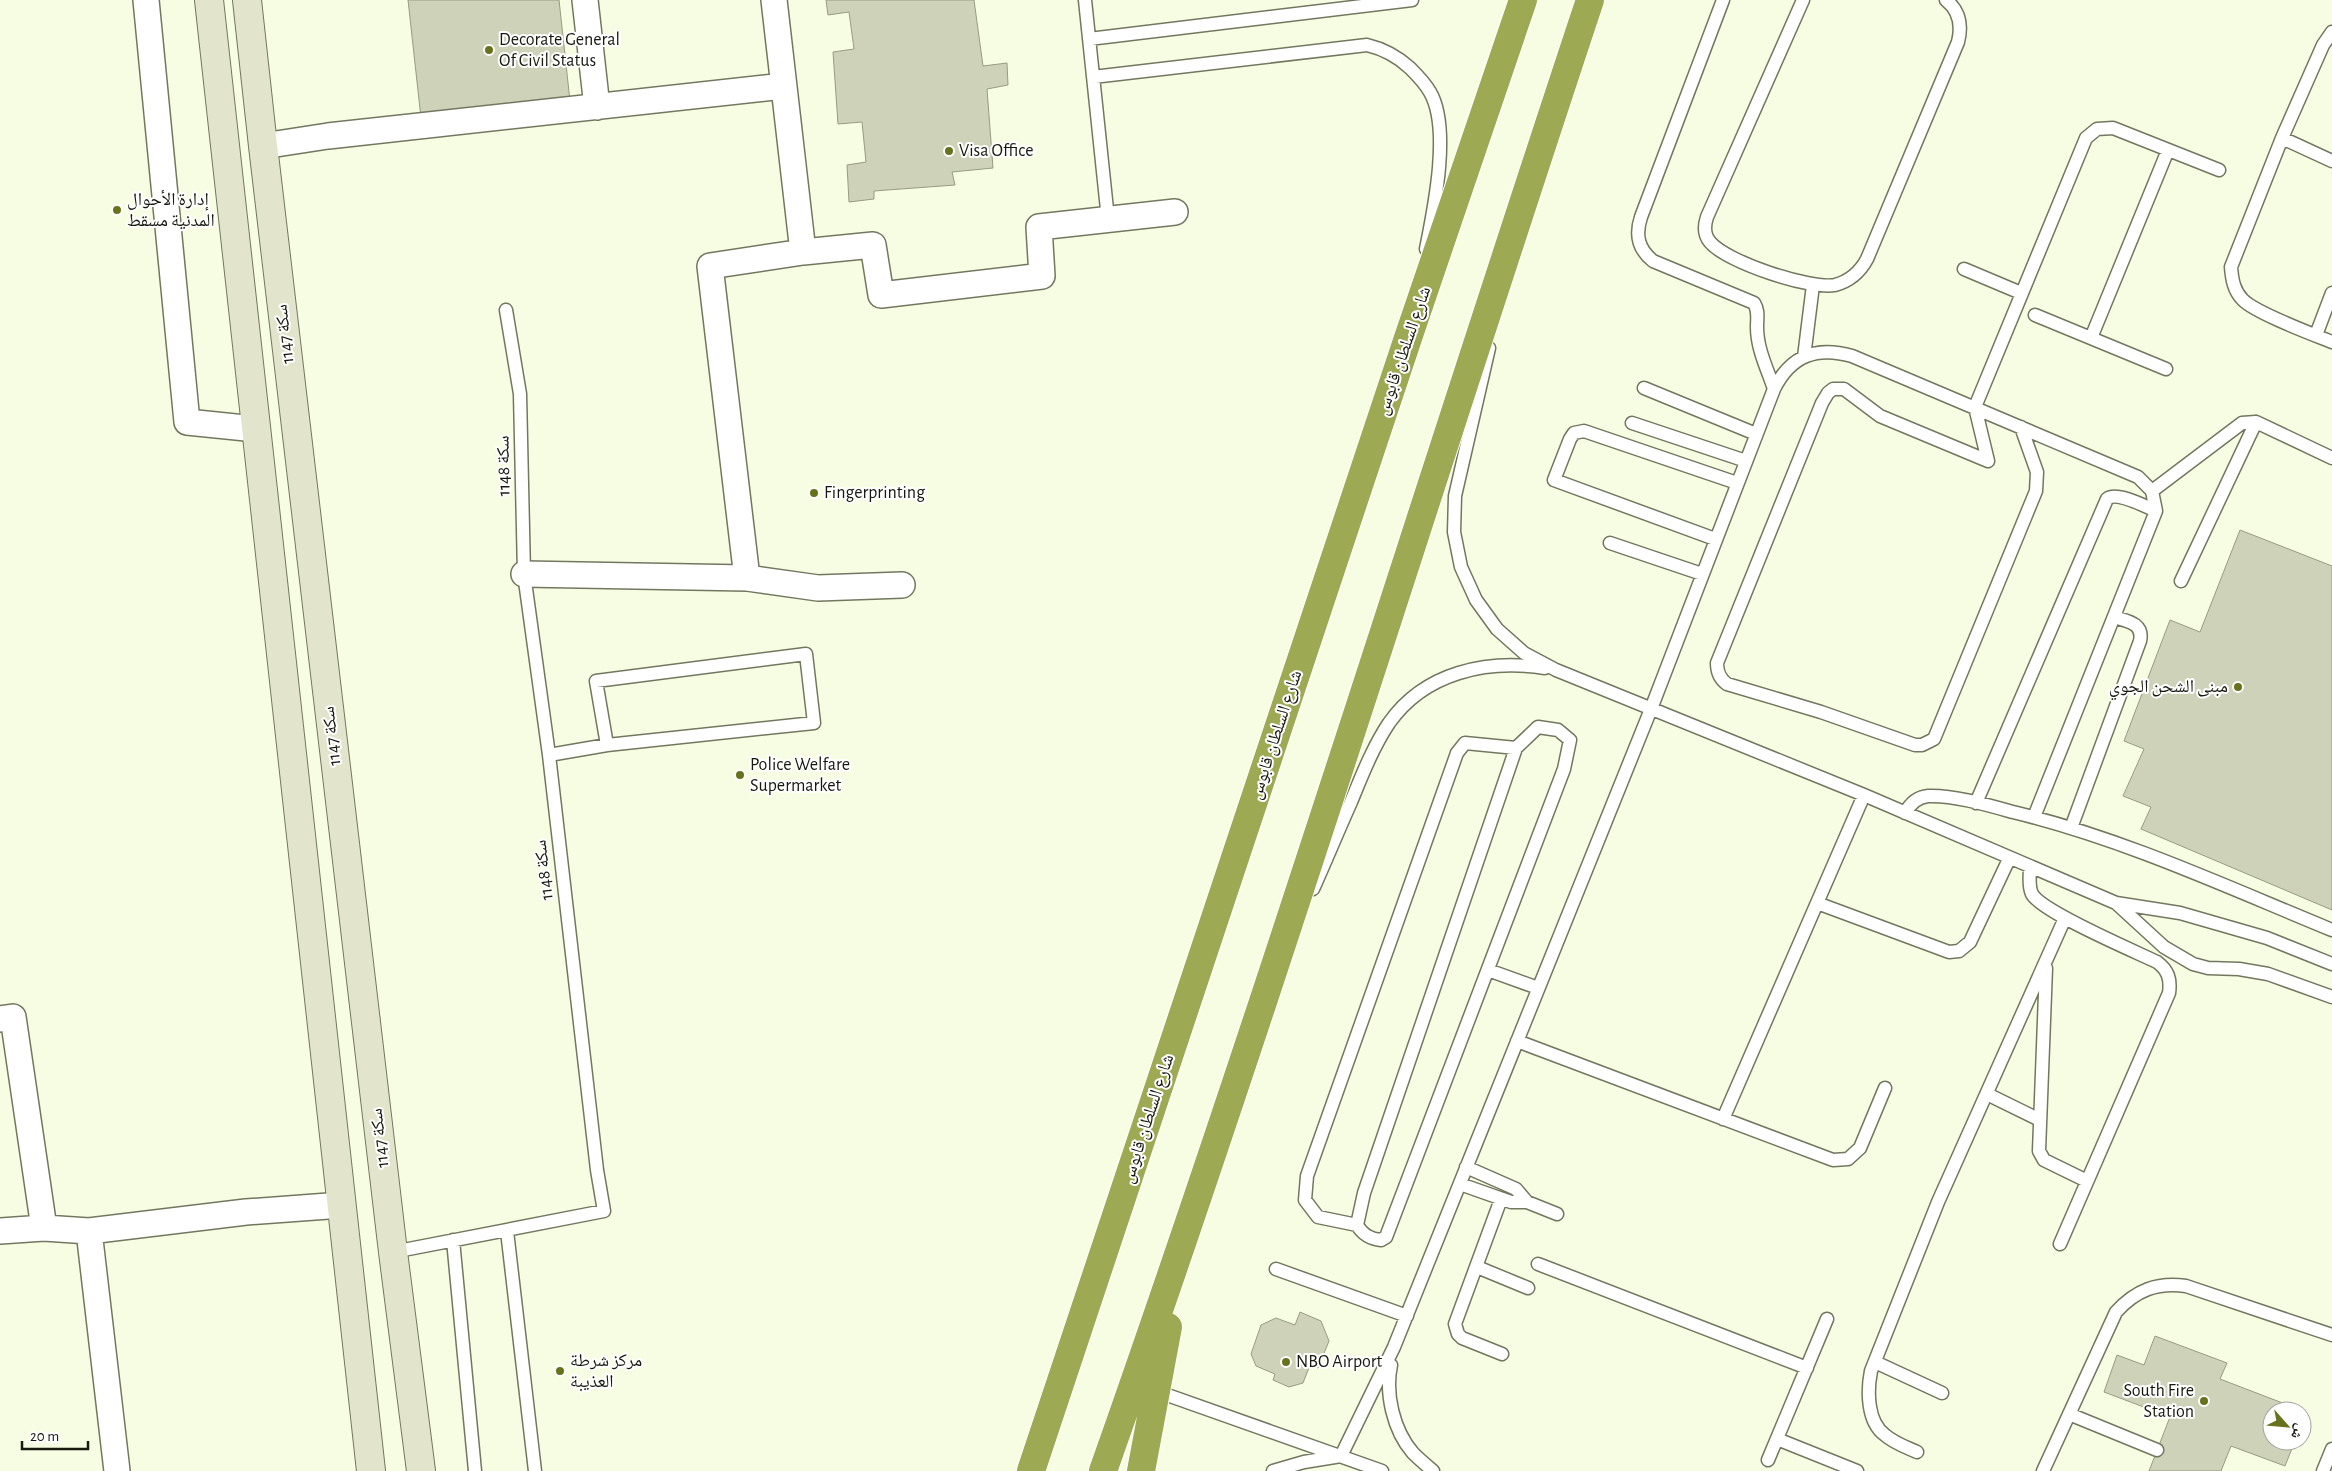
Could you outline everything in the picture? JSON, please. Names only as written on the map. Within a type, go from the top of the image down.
[{"type":"highway","name":"شارع السلطان قابوس","points":[[1031,1471],[1408,338],[1523,0]]},
{"type":"highway","points":[[1103,1471],[1183,1243],[1261,1011],[1590,0]]},
{"type":"highway","points":[[1141,1471],[1183,1243]]},
{"type":"street","points":[[146,0],[187,422],[256,429]]},
{"type":"street","points":[[208,0],[371,1471]]},
{"type":"street","name":"سكة 1147","points":[[247,0],[262,146],[393,1252],[421,1471]]},
{"type":"street","points":[[585,0],[597,107]]},
{"type":"street","points":[[774,0],[803,252]]},
{"type":"street","points":[[262,146],[328,136],[783,86]]},
{"type":"street","points":[[747,578],[710,266],[803,252],[874,245],[881,295],[1042,276],[1039,226],[1175,212]]},
{"type":"street","points":[[524,574],[747,578],[818,588],[902,585]]},
{"type":"street","points":[[0,1019],[13,1018],[44,1228]]},
{"type":"street","points":[[0,1231],[44,1228],[89,1231],[246,1212],[342,1205]]},
{"type":"street","points":[[89,1231],[116,1471]]},
{"type":"lane","points":[[1085,0],[1108,219]]},
{"type":"lane","points":[[1089,39],[1412,0]]},
{"type":"lane","points":[[1723,0],[1641,217],[1638,238],[1643,251],[1653,261],[1754,303],[1758,312],[1757,332],[1760,351],[1774,389]]},
{"type":"lane","points":[[1803,0],[1707,217],[1705,231],[1711,244],[1742,262],[1769,273],[1813,285],[1829,286],[1844,282],[1858,272],[1867,259],[1958,42],[1960,25],[1958,17],[1946,0]]},
{"type":"lane","points":[[2332,32],[2322,45],[2282,138],[2231,268],[2231,276],[2237,293],[2251,306],[2332,342]]},
{"type":"lane","points":[[1093,77],[1367,45],[1382,48],[1400,59],[1417,75],[1430,92],[1438,114],[1440,142],[1434,210],[1408,338]]},
{"type":"lane","points":[[2021,427],[2037,472],[2036,491],[1938,733],[1928,743],[1915,744],[1722,681],[1717,670],[1720,657],[1824,397],[1833,389],[1844,389],[1880,416],[1988,461],[1975,407],[2086,138],[2097,130],[2114,128],[2219,170]]},
{"type":"lane","points":[[2282,138],[2332,161]]},
{"type":"lane","points":[[2091,338],[2168,150]]},
{"type":"lane","points":[[1519,214],[1455,496],[1454,532],[1462,568],[1476,600],[1497,629],[1524,653],[1556,670],[1864,795],[2008,859],[2116,904],[2180,914],[2267,938],[2332,964]]},
{"type":"lane","points":[[1964,268],[2021,294]]},
{"type":"lane","points":[[1804,357],[1813,285]]},
{"type":"lane","points":[[2316,335],[2332,293]]},
{"type":"lane","name":"سكة 1148","points":[[393,1252],[604,1211],[597,1170],[549,755],[524,574],[520,394],[506,310]]},
{"type":"lane","points":[[2035,316],[2166,369]]},
{"type":"lane","points":[[1341,1456],[1394,1348],[1407,1316],[1651,708],[1774,389],[1790,366],[1804,357],[1820,352],[1836,352],[1852,356],[2138,477],[2152,491],[2156,510],[2034,817]]},
{"type":"lane","points":[[1644,388],[1756,434]]},
{"type":"lane","points":[[1632,422],[1746,462]]},
{"type":"lane","points":[[2152,491],[2242,422],[2256,422],[2332,458]]},
{"type":"lane","points":[[2181,581],[2256,422]]},
{"type":"lane","points":[[1715,539],[1554,480],[1570,439],[1574,433],[1584,431],[1737,483]]},
{"type":"lane","points":[[1976,802],[2107,498],[2117,495],[2156,510]]},
{"type":"lane","points":[[1610,543],[1702,574]]},
{"type":"lane","points":[[2071,828],[2140,641],[2141,632],[2136,624],[2114,617]]},
{"type":"lane","points":[[549,755],[607,745],[814,723],[806,654],[596,681],[607,745]]},
{"type":"lane","points":[[1261,1011],[1371,753],[1390,722],[1416,696],[1448,676],[1483,666],[1519,664],[1556,670]]},
{"type":"lane","points":[[1538,727],[1558,730],[1570,740],[1564,769],[1488,970],[1386,1236],[1381,1240],[1372,1239],[1361,1233],[1357,1225],[1364,1193],[1516,748],[1538,727]]},
{"type":"lane","points":[[1357,1225],[1318,1217],[1305,1200],[1307,1176],[1457,753],[1465,743],[1516,748]]},
{"type":"lane","points":[[1723,1119],[1864,795]]},
{"type":"lane","points":[[1905,813],[1914,801],[1927,796],[1976,802],[2034,817],[2132,847],[2332,930]]},
{"type":"lane","points":[[1817,903],[1945,950],[1959,952],[1970,942],[2008,859]]},
{"type":"lane","points":[[2030,867],[2032,893],[2036,899],[2065,918],[2157,962],[2167,972],[2170,986],[2169,993],[2060,1244]]},
{"type":"lane","points":[[2116,904],[2164,947],[2182,960],[2208,968],[2239,969],[2268,974],[2332,997]]},
{"type":"lane","points":[[1917,1452],[1883,1434],[1874,1418],[1869,1390],[1875,1362],[1938,1202],[2065,918]]},
{"type":"lane","points":[[2046,961],[2039,1151],[2040,1156],[2044,1160],[2087,1181]]},
{"type":"lane","points":[[1488,970],[1538,988]]},
{"type":"lane","points":[[1516,1041],[1833,1160],[1841,1161],[1855,1155],[1860,1148],[1885,1088]]},
{"type":"lane","points":[[1987,1094],[2040,1120]]},
{"type":"lane","points":[[1466,1167],[1516,1189],[1527,1202]]},
{"type":"lane","points":[[1460,1184],[1501,1199],[1516,1203],[1527,1202],[1557,1214]]},
{"type":"lane","points":[[1501,1199],[1457,1320],[1456,1330],[1462,1338],[1502,1354]]},
{"type":"lane","points":[[507,1231],[535,1471]]},
{"type":"lane","points":[[453,1240],[475,1471]]},
{"type":"lane","points":[[1538,1264],[1807,1368]]},
{"type":"lane","points":[[1476,1267],[1528,1288]]},
{"type":"lane","points":[[1276,1269],[1407,1316]]},
{"type":"lane","points":[[2043,1471],[2116,1312],[2135,1294],[2147,1288],[2173,1284],[2186,1286],[2332,1335]]},
{"type":"lane","points":[[1768,1460],[1827,1319]]},
{"type":"lane","points":[[1394,1348],[1388,1380],[1392,1410],[1397,1424],[1412,1452],[1433,1471]]},
{"type":"lane","points":[[1875,1362],[1942,1392]]},
{"type":"lane","points":[[1156,1391],[1382,1471]]},
{"type":"lane","points":[[2069,1414],[2157,1450]]},
{"type":"lane","points":[[1777,1439],[1857,1471]]},
{"type":"lane","points":[[2323,1471],[2332,1449]]},
{"type":"lane","points":[[1273,1471],[1304,1462],[1341,1456]]},
{"type":"building","name":"Decorate General Of Civil Status","points":[[408,0],[559,0],[570,101],[421,118]]},
{"type":"building","points":[[826,0],[974,0],[983,66],[1007,63],[1008,85],[987,89],[993,168],[952,172],[955,185],[874,191],[874,199],[849,202],[847,165],[866,162],[862,122],[838,124],[833,52],[854,49],[849,12],[828,15]]},
{"type":"building","name":"مبنى الشحن الجوي","points":[[2240,530],[2332,566],[2332,910],[2141,829],[2151,807],[2123,796],[2144,749],[2124,741],[2170,620],[2200,632]]},
{"type":"building","points":[[1300,1312],[1321,1321],[1329,1341],[1318,1368],[1310,1365],[1303,1383],[1289,1387],[1273,1380],[1275,1374],[1256,1366],[1251,1354],[1261,1325],[1276,1318],[1295,1325]]},
{"type":"building","name":"South Fire Station","points":[[2155,1336],[2227,1363],[2220,1379],[2277,1401],[2262,1401],[2262,1451],[2291,1451],[2285,1466],[2231,1446],[2221,1471],[2149,1471],[2170,1417],[2104,1392],[2117,1355],[2144,1365]]},
{"type":"place","name":"Decorate General Of Civil Status","points":[[489,50]]},
{"type":"place","name":"Visa Office","points":[[949,151]]},
{"type":"place","name":"إدارة الأحوال المدنية مسقط","points":[[117,210]]},
{"type":"place","name":"Fingerprinting","points":[[814,493]]},
{"type":"place","name":"مبنى الشحن الجوي","points":[[2238,687]]},
{"type":"place","name":"Police Welfare Supermarket","points":[[740,775]]},
{"type":"place","name":"NBO Airport","points":[[1286,1362]]},
{"type":"place","name":"مركز شرطة العذيبة","points":[[560,1371]]},
{"type":"place","name":"South Fire Station","points":[[2204,1401]]}]
